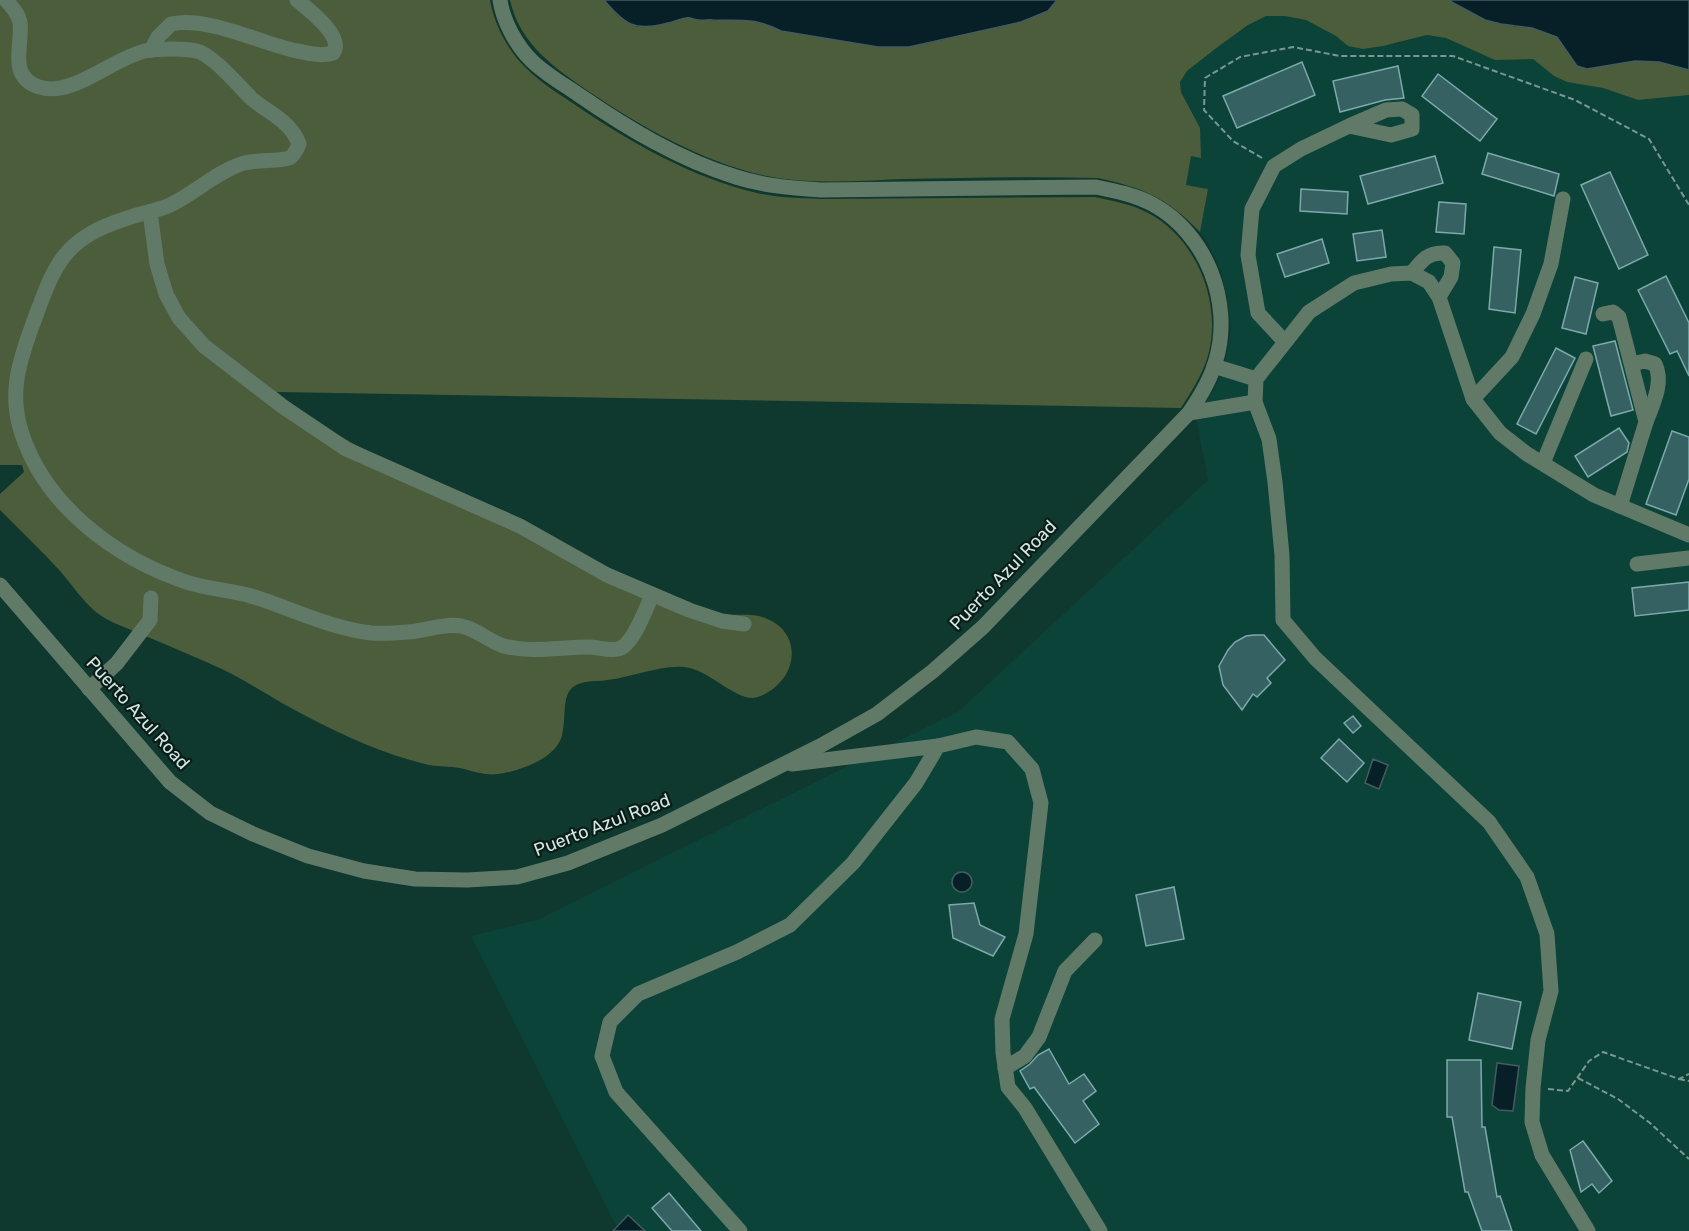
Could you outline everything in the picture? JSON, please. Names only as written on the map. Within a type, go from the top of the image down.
[{"type":"street","points":[[6,0],[20,21],[17,58],[20,70],[38,87],[60,88],[151,50],[183,49],[199,52],[215,63],[260,106],[282,120],[296,134],[299,144],[289,158],[255,160],[239,164],[166,207],[127,218],[96,231],[78,241],[64,254],[54,271],[16,376],[15,402],[21,434],[38,470],[61,502],[86,528],[152,568],[188,583],[252,597],[300,615],[372,633],[408,632],[457,625],[471,628],[487,640],[506,646],[536,649],[591,647],[619,649],[628,644],[652,595]]},
{"type":"street","points":[[151,50],[158,37],[171,24],[193,22],[207,24],[283,48],[319,55],[333,53],[336,43],[332,35],[322,22],[297,0]]},
{"type":"street","name":"Puerto Azul Road","points":[[0,585],[170,782],[210,813],[253,834],[308,856],[364,871],[415,879],[467,880],[517,877],[568,863],[662,825],[878,714],[983,627],[1189,413],[1203,391],[1214,366],[1221,329],[1220,308],[1212,275],[1192,236],[1176,220],[1153,204],[1124,193],[1096,187],[821,190],[777,187],[734,177],[702,165],[631,129],[553,78],[518,44],[500,0]]},
{"type":"street","points":[[1285,342],[1258,313],[1248,255],[1252,209],[1274,165],[1302,148],[1349,126]]},
{"type":"street","points":[[1473,399],[1512,357],[1533,314],[1551,264],[1563,199]]},
{"type":"street","points":[[150,212],[157,264],[166,294],[179,318],[204,346],[282,406],[346,448],[520,526],[582,562],[652,595],[722,621],[744,624]]},
{"type":"street","points":[[1412,273],[1432,252],[1445,253],[1453,263],[1451,277],[1439,297]]},
{"type":"street","points":[[1588,1231],[1542,1155],[1532,1122],[1538,1040],[1551,991],[1547,934],[1527,877],[1489,822],[1315,658],[1283,620],[1282,555],[1275,482],[1269,439],[1255,402],[1256,379],[1309,312],[1354,283],[1391,274],[1412,273],[1429,282],[1439,297],[1473,399],[1500,433],[1594,495],[1689,535]]},
{"type":"street","points":[[1603,314],[1613,312],[1618,317],[1646,422]]},
{"type":"street","points":[[1543,463],[1586,359]]},
{"type":"street","points":[[1620,506],[1656,396],[1658,371],[1655,364],[1645,361],[1632,364]]},
{"type":"street","points":[[1214,366],[1256,379]]},
{"type":"street","points":[[1189,413],[1255,402]]},
{"type":"street","points":[[1637,564],[1689,558]]},
{"type":"street","points":[[89,689],[117,663],[150,620],[151,598]]},
{"type":"street","points":[[781,765],[938,746],[976,737],[1008,742],[1032,769],[1041,803],[1026,934],[1002,1018],[1002,1053],[1008,1087],[1025,1108],[1100,1231]]},
{"type":"street","points":[[740,1231],[616,1092],[602,1056],[610,1022],[638,994],[737,952],[789,925],[853,863],[916,783],[938,746]]},
{"type":"street","points":[[1005,1068],[1025,1056],[1039,1037],[1065,971],[1095,940]]},
{"type":"path","points":[[1274,165],[1233,141],[1204,110],[1205,78],[1240,57],[1293,47],[1340,56],[1453,56],[1575,100],[1649,139],[1689,205]]},
{"type":"path","points":[[1533,1088],[1568,1091],[1589,1061],[1603,1052],[1689,1081]]},
{"type":"path","points":[[1679,1079],[1689,1074]]},
{"type":"path","points":[[1577,1077],[1618,1099],[1650,1123],[1689,1159]]},
{"type":"shaded area","points":[[604,0],[1057,0],[1048,11],[1021,22],[909,47],[878,47],[781,31],[747,21],[688,18],[657,26],[639,26],[625,21]]},
{"type":"shaded area","points":[[1448,0],[1689,0],[1689,70],[1659,62],[1635,61],[1587,69],[1577,66],[1557,37],[1532,28],[1485,20]]},
{"type":"shaded area","points":[[1266,16],[1285,16],[1306,20],[1336,36],[1348,46],[1395,44],[1427,35],[1446,38],[1473,50],[1509,59],[1533,59],[1554,76],[1567,82],[1603,88],[1638,100],[1689,95],[1689,1231],[621,1231],[613,1220],[471,936],[537,920],[959,711],[1208,480],[1196,418],[1215,388],[1225,364],[1231,329],[1229,307],[1221,272],[1209,245],[1200,232],[1208,189],[1186,185],[1194,115],[1181,92],[1180,82],[1187,71],[1215,49],[1248,25]]},
{"type":"shaded area","points":[[1373,759],[1388,765],[1379,789],[1365,783]]},
{"type":"shaded area","points":[[962,872],[969,875],[972,882],[969,889],[962,892],[955,889],[952,882],[955,875]]},
{"type":"shaded area","points":[[1497,1063],[1519,1066],[1513,1111],[1499,1110],[1492,1105]]},
{"type":"shaded area","points":[[628,1215],[645,1231],[613,1231]]},
{"type":"green space","points":[[0,0],[490,0],[495,18],[508,45],[519,61],[544,83],[598,120],[663,158],[733,186],[773,196],[821,199],[1095,197],[1122,203],[1148,213],[1165,224],[1180,239],[1193,256],[1202,276],[1209,296],[1212,317],[1207,359],[1199,378],[1181,408],[277,392],[316,421],[358,446],[590,559],[710,611],[730,615],[758,616],[769,620],[783,630],[791,646],[792,655],[787,673],[774,688],[759,697],[746,697],[738,694],[698,671],[680,667],[658,669],[609,680],[584,682],[575,686],[566,698],[564,726],[558,744],[544,757],[526,767],[507,772],[484,774],[456,767],[413,761],[335,731],[224,670],[106,619],[87,603],[53,563],[0,510],[0,494],[24,472],[22,465],[0,465]]},
{"type":"green space","points":[[510,0],[604,0],[618,16],[637,27],[649,27],[689,17],[700,20],[727,21],[744,19],[781,31],[878,47],[909,47],[1048,11],[1057,0],[1448,0],[1485,20],[1532,28],[1557,37],[1577,66],[1587,69],[1635,61],[1659,62],[1689,70],[1689,95],[1638,100],[1603,88],[1567,82],[1554,76],[1533,59],[1495,60],[1446,38],[1427,35],[1363,49],[1348,46],[1336,36],[1306,20],[1285,16],[1266,16],[1248,25],[1215,49],[1187,71],[1180,82],[1181,92],[1200,128],[1201,158],[1191,156],[1186,185],[1208,189],[1200,232],[1177,211],[1154,196],[1129,186],[1098,178],[1000,177],[814,181],[779,178],[739,169],[695,152],[651,130],[610,106],[565,74],[531,43],[515,16]]},
{"type":"building","points":[[1302,62],[1315,95],[1237,128],[1223,96]]},
{"type":"building","points":[[1398,66],[1404,98],[1385,100],[1340,112],[1333,81]]},
{"type":"building","points":[[1438,74],[1497,119],[1480,141],[1422,96]]},
{"type":"building","points":[[1488,153],[1559,174],[1554,196],[1482,174]]},
{"type":"building","points":[[1435,156],[1443,183],[1368,204],[1360,176]]},
{"type":"building","points":[[1610,172],[1648,255],[1619,269],[1581,185]]},
{"type":"building","points":[[1301,189],[1348,192],[1347,214],[1300,211]]},
{"type":"building","points":[[1439,202],[1466,204],[1464,234],[1436,232]]},
{"type":"building","points":[[1382,230],[1386,257],[1357,261],[1353,234]]},
{"type":"building","points":[[1322,239],[1329,263],[1285,277],[1277,254]]},
{"type":"building","points":[[1494,247],[1521,250],[1515,313],[1489,309]]},
{"type":"building","points":[[1666,276],[1689,323],[1689,376],[1677,351],[1670,354],[1638,290]]},
{"type":"building","points":[[1575,277],[1598,283],[1586,334],[1562,328]]},
{"type":"building","points":[[1615,341],[1633,410],[1611,416],[1593,346]]},
{"type":"building","points":[[1556,348],[1575,358],[1536,434],[1517,424]]},
{"type":"building","points":[[1619,428],[1629,443],[1627,452],[1588,477],[1575,456]]},
{"type":"building","points":[[1672,431],[1689,437],[1689,479],[1676,515],[1646,504]]},
{"type":"building","points":[[1689,582],[1689,610],[1635,616],[1632,588]]},
{"type":"building","points":[[1264,635],[1285,660],[1267,678],[1271,683],[1257,697],[1253,694],[1242,710],[1223,685],[1219,666],[1235,642],[1246,636]]},
{"type":"building","points":[[1353,716],[1361,726],[1353,733],[1344,723]]},
{"type":"building","points":[[1339,739],[1364,763],[1347,782],[1321,758]]},
{"type":"building","points":[[1174,887],[1184,939],[1146,946],[1136,895]]},
{"type":"building","points":[[974,903],[980,925],[1005,937],[993,956],[953,938],[949,905]]},
{"type":"building","points":[[1478,993],[1521,1002],[1512,1049],[1469,1040]]},
{"type":"building","points":[[1049,1049],[1069,1084],[1084,1074],[1096,1091],[1083,1101],[1099,1124],[1075,1143],[1034,1087],[1030,1089],[1020,1071],[1038,1055]]},
{"type":"building","points":[[1447,1060],[1481,1060],[1482,1127],[1485,1127],[1497,1197],[1500,1196],[1512,1231],[1482,1231],[1468,1192],[1465,1192],[1452,1117],[1447,1117]]},
{"type":"building","points":[[1583,1141],[1612,1181],[1599,1193],[1592,1184],[1581,1192],[1570,1150]]},
{"type":"building","points":[[669,1193],[701,1231],[672,1231],[652,1208]]}]
